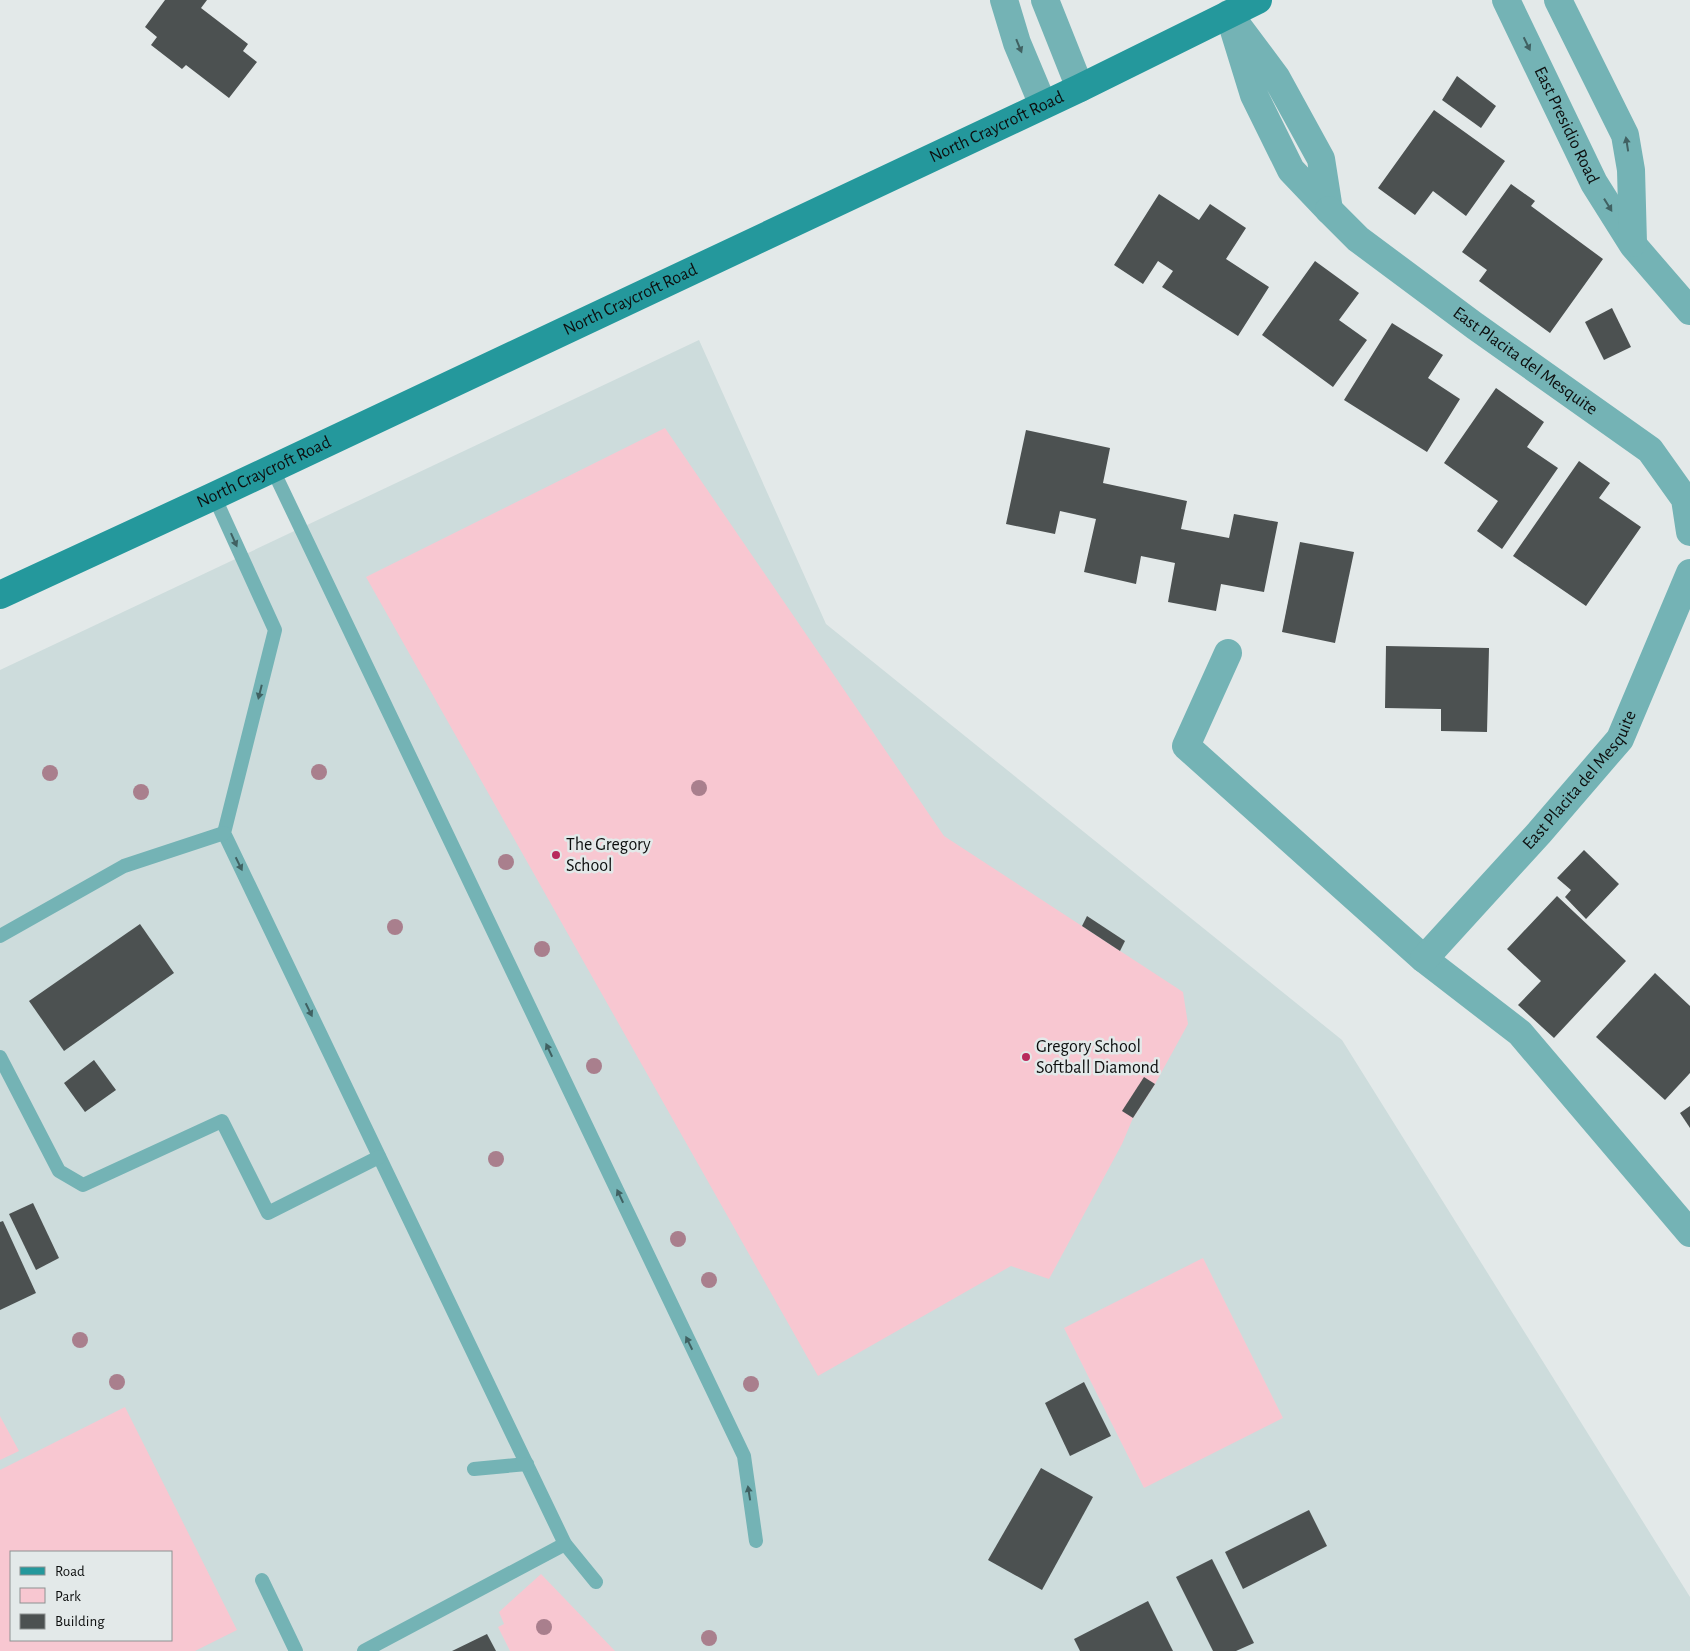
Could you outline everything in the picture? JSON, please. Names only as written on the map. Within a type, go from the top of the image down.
[{"type":"main road","name":"North Craycroft Road","points":[[0,595],[1080,88],[1258,0]]},
{"type":"street","points":[[1004,0],[1017,43],[1043,105]]},
{"type":"street","points":[[1045,0],[1080,88]]},
{"type":"street","name":"East Presidio Road","points":[[1506,0],[1594,183],[1633,245],[1690,311]]},
{"type":"street","points":[[1558,0],[1625,135],[1631,170],[1633,245]]},
{"type":"street","name":"East Placita del Mesquite","points":[[1229,14],[1254,95],[1291,170],[1358,239],[1475,326],[1650,450],[1685,499],[1690,532]]},
{"type":"street","name":"East Placita del Mesquite","points":[[1424,959],[1620,739],[1690,574]]},
{"type":"street","points":[[1228,653],[1186,746],[1424,959],[1520,1033],[1690,1233]]},
{"type":"lane","points":[[272,468],[744,1456],[756,1541]]},
{"type":"lane","points":[[214,496],[275,630],[224,833],[565,1544],[596,1582]]},
{"type":"lane","points":[[0,936],[124,866],[224,833]]},
{"type":"lane","points":[[0,1057],[59,1170],[83,1185],[222,1121],[268,1213],[379,1157]]},
{"type":"lane","points":[[474,1469],[527,1464]]},
{"type":"lane","points":[[364,1651],[565,1544]]},
{"type":"lane","points":[[262,1580],[296,1651]]},
{"type":"shaded area","name":"The Gregory School","points":[[699,340],[826,624],[1342,1040],[1690,1597],[1690,1651],[0,1651],[0,670]]},
{"type":"green space","points":[[665,428],[944,836],[1183,992],[1188,1024],[1155,1084],[1133,1118],[1122,1144],[1049,1279],[1011,1266],[818,1376],[366,577]]},
{"type":"green space","points":[[1203,1258],[1283,1418],[1144,1488],[1064,1328]]},
{"type":"green space","points":[[125,1407],[237,1630],[195,1651],[0,1651],[0,1470]]},
{"type":"green space","points":[[0,1416],[19,1451],[0,1460]]},
{"type":"green space","points":[[541,1574],[615,1651],[510,1651],[498,1627],[504,1624],[499,1612]]},
{"type":"building","points":[[165,0],[207,0],[201,8],[248,44],[243,51],[257,62],[229,98],[186,65],[182,69],[151,45],[157,37],[145,27]]},
{"type":"building","points":[[1457,76],[1496,106],[1481,128],[1442,100]]},
{"type":"building","points":[[1434,110],[1505,161],[1466,216],[1433,191],[1415,215],[1378,188]]},
{"type":"building","points":[[1511,184],[1535,201],[1531,206],[1603,259],[1550,333],[1479,281],[1487,270],[1462,252]]},
{"type":"building","points":[[1159,194],[1199,220],[1210,204],[1246,228],[1226,259],[1269,287],[1238,336],[1162,287],[1173,271],[1158,261],[1143,284],[1114,265]]},
{"type":"building","points":[[1315,261],[1359,293],[1339,320],[1367,340],[1333,387],[1262,335]]},
{"type":"building","points":[[1612,308],[1631,347],[1604,360],[1585,322]]},
{"type":"building","points":[[1392,323],[1443,355],[1428,378],[1460,399],[1427,452],[1344,400]]},
{"type":"building","points":[[1496,388],[1544,422],[1527,447],[1558,468],[1502,549],[1477,531],[1498,501],[1444,463]]},
{"type":"building","points":[[1026,430],[1110,448],[1103,483],[1187,501],[1181,529],[1229,538],[1234,514],[1278,522],[1264,592],[1221,584],[1216,611],[1168,602],[1175,563],[1141,556],[1136,584],[1084,572],[1096,519],[1060,511],[1055,534],[1006,524]]},
{"type":"building","points":[[1579,461],[1610,483],[1599,498],[1641,527],[1586,606],[1513,556]]},
{"type":"building","points":[[1300,542],[1354,552],[1335,643],[1282,632]]},
{"type":"building","points":[[1386,646],[1489,648],[1487,732],[1441,731],[1441,709],[1385,708]]},
{"type":"building","points":[[1584,850],[1619,884],[1586,919],[1565,897],[1571,890],[1557,878]]},
{"type":"building","points":[[1557,896],[1626,961],[1554,1038],[1518,1005],[1541,981],[1507,949]]},
{"type":"building","points":[[1087,916],[1125,941],[1120,951],[1082,926]]},
{"type":"building","points":[[140,924],[174,973],[64,1051],[29,1001]]},
{"type":"building","points":[[1655,973],[1690,1006],[1690,1073],[1665,1100],[1596,1037]]},
{"type":"building","points":[[94,1060],[116,1090],[85,1112],[64,1083]]},
{"type":"building","points":[[1144,1077],[1155,1084],[1133,1118],[1122,1111]]},
{"type":"building","points":[[1690,1106],[1690,1128],[1680,1113]]},
{"type":"building","points":[[33,1203],[59,1258],[36,1270],[9,1214]]},
{"type":"building","points":[[3,1221],[36,1293],[0,1310],[0,1222]]},
{"type":"building","points":[[1084,1382],[1111,1436],[1070,1456],[1045,1403]]},
{"type":"building","points":[[1041,1468],[1093,1497],[1042,1590],[988,1560]]},
{"type":"building","points":[[1309,1510],[1327,1546],[1243,1589],[1225,1552]]},
{"type":"building","points":[[1212,1559],[1254,1643],[1236,1651],[1213,1651],[1176,1577]]},
{"type":"building","points":[[1148,1601],[1173,1651],[1080,1651],[1074,1639]]},
{"type":"building","points":[[487,1634],[496,1651],[452,1651]]},
{"type":"place","name":"The Gregory School","points":[[556,855]]},
{"type":"place","name":"Gregory School Softball Diamond","points":[[1026,1057]]}]
